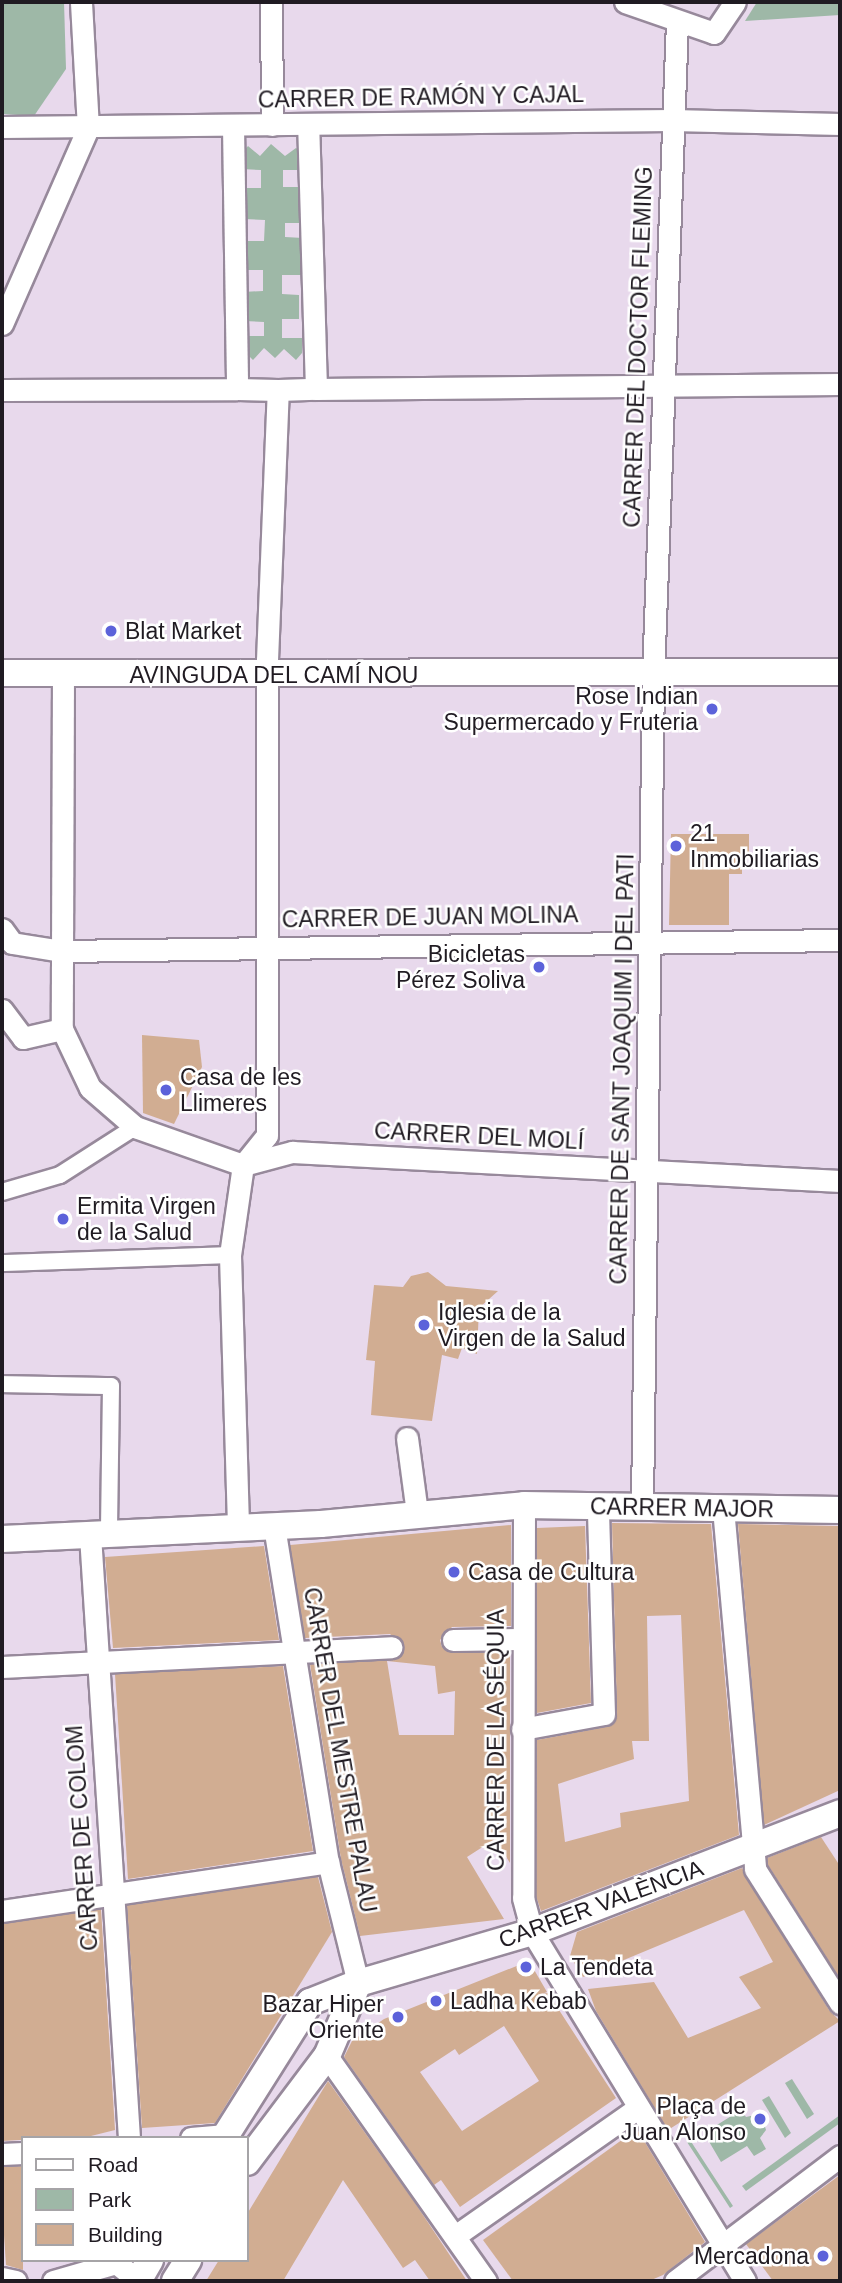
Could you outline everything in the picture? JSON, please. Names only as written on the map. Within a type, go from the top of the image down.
[{"type":"street","points":[[2,324],[88,128],[81,2]]},
{"type":"street","points":[[271,2],[272,125]]},
{"type":"street","points":[[625,2],[714,33],[735,2]]},
{"type":"street","name":"CARRER DEL DOCTOR FLEMING","points":[[653,676],[660,385],[677,21]]},
{"type":"street","name":"CARRER DE RAMÓN Y CAJAL","points":[[2,127],[672,120],[840,124]]},
{"type":"street","points":[[233,125],[237,389]]},
{"type":"street","points":[[308,125],[316,389]]},
{"type":"street","points":[[2,390],[840,384]]},
{"type":"street","points":[[238,1525],[230,1255],[243,1165],[267,1135],[268,676],[278,390]]},
{"type":"street","name":"AVINGUDA DEL CAMÍ NOU","points":[[5,675],[653,676],[840,672]]},
{"type":"street","points":[[63,673],[62,1029],[90,1088],[135,1127],[243,1165]]},
{"type":"street","name":"CARRER DE SANT JOAQUIM I DEL PATI","points":[[642,1506],[653,676]]},
{"type":"street","name":"CARRER DE JUAN MOLINA","points":[[2,929],[12,943],[62,951],[650,939],[840,940]]},
{"type":"street","points":[[2,1010],[23,1038],[62,1029]]},
{"type":"street","points":[[2,1192],[60,1175],[135,1127]]},
{"type":"street","name":"CARRER DEL MOLÍ","points":[[243,1165],[292,1152],[840,1181]]},
{"type":"street","points":[[2,1263],[230,1255]]},
{"type":"street","points":[[2,1384],[111,1386],[100,1535]]},
{"type":"street","points":[[407,1438],[417,1513]]},
{"type":"street","name":"CARRER MAJOR","points":[[2,1539],[238,1525],[321,1524],[524,1505],[840,1510]]},
{"type":"street","name":"CARRER DE LA SÉQUIA","points":[[524,1505],[521,1639],[523,1898],[533,1932],[720,2245],[745,2281]]},
{"type":"street","points":[[522,1730],[604,1714],[598,1506]]},
{"type":"street","points":[[723,1508],[755,1870],[840,2003]]},
{"type":"street","name":"CARRER DEL MESTRE PALAU","points":[[274,1526],[328,1862],[358,1983]]},
{"type":"street","name":"CARRER DE COLOM","points":[[100,1535],[98,1662],[129,2136]]},
{"type":"street","points":[[453,1640],[521,1639]]},
{"type":"street","points":[[2,1667],[391,1647]]},
{"type":"street","name":"CARRER VALÈNCIA","points":[[225,2136],[310,2002],[358,1983],[533,1932],[753,1849],[840,1813]]},
{"type":"street","points":[[2,1911],[111,1891],[328,1862]]},
{"type":"street","points":[[248,2161],[327,2056],[358,1983]]},
{"type":"street","points":[[327,2056],[486,2281]]},
{"type":"street","points":[[455,2236],[638,2108]]},
{"type":"street","points":[[2,2154],[21,2152]]},
{"type":"street","points":[[675,2281],[840,2156]]},
{"type":"street","points":[[175,2281],[187,2262]]},
{"type":"street","points":[[53,2281],[116,2263],[141,2270]]},
{"type":"street","points":[[2,2278],[16,2281]]},
{"type":"green space","points":[[2,2],[64,2],[66,69],[34,116],[2,114]]},
{"type":"green space","points":[[757,2],[840,2],[840,15],[745,21]]},
{"type":"green space","points":[[271,144],[285,156],[296,148],[303,153],[303,170],[283,170],[283,187],[302,187],[302,223],[285,223],[285,237],[303,238],[303,275],[282,275],[282,294],[299,295],[299,319],[282,319],[282,338],[302,338],[302,353],[296,360],[284,349],[275,358],[264,348],[253,360],[243,350],[243,336],[264,336],[264,322],[243,321],[243,292],[263,291],[263,270],[245,270],[245,241],[264,241],[265,220],[244,219],[244,188],[261,188],[261,170],[242,169],[242,153],[248,146],[260,156]]},
{"type":"green space","points":[[792,2079],[814,2114],[807,2119],[785,2083]]},
{"type":"green space","points":[[769,2096],[791,2133],[785,2138],[762,2100]]},
{"type":"green space","points":[[741,2110],[746,2117],[755,2115],[763,2120],[766,2130],[760,2138],[766,2149],[754,2156],[747,2146],[721,2162],[704,2133]]},
{"type":"green space","points":[[840,2115],[840,2123],[746,2191],[742,2186]]},
{"type":"green space","points":[[690,2140],[733,2206],[730,2208],[687,2142]]},
{"type":"building","points":[[671,834],[749,834],[749,856],[742,856],[742,874],[729,874],[729,925],[669,925]]},
{"type":"building","name":"Casa de les Llimeres","points":[[142,1035],[199,1040],[202,1067],[174,1124],[143,1113]]},
{"type":"building","name":"Iglesia de la Virgen de la Salud","points":[[428,1272],[446,1286],[498,1291],[479,1308],[477,1354],[462,1348],[458,1359],[442,1355],[432,1421],[371,1415],[375,1361],[366,1360],[374,1285],[403,1287],[411,1276]]},
{"type":"building","points":[[612,1523],[711,1524],[739,1835],[541,1911],[536,1896],[537,1740],[606,1727],[617,1714]],"holes":[[[681,1615],[689,1801],[620,1813],[621,1827],[565,1842],[558,1784],[634,1759],[632,1741],[649,1741],[647,1616]]]},
{"type":"building","points":[[738,1524],[840,1526],[840,1790],[764,1825]]},
{"type":"building","points":[[511,1525],[511,1626],[452,1627],[440,1640],[442,1647],[453,1653],[510,1652],[510,1863],[495,1839],[467,1857],[504,1919],[360,1936],[341,1859],[310,1664],[392,1660],[402,1654],[404,1646],[390,1634],[305,1638],[290,1545]],"holes":[[[387,1661],[435,1666],[438,1694],[455,1691],[454,1735],[399,1735]]]},
{"type":"building","points":[[585,1526],[591,1703],[537,1713],[537,1528]]},
{"type":"building","points":[[264,1546],[279,1640],[113,1648],[105,1557]]},
{"type":"building","points":[[283,1666],[313,1851],[128,1879],[115,1674]]},
{"type":"building","points":[[821,1837],[840,1866],[840,1979],[768,1865],[767,1858]]},
{"type":"building","points":[[742,1868],[829,2010],[840,2021],[668,2130],[596,2011],[588,1989],[654,1982],[688,2038],[761,2008],[739,1977],[773,1962],[744,1910],[583,1977],[570,1956],[577,1932]]},
{"type":"building","points":[[318,1877],[332,1932],[215,2123],[142,2128],[127,1905]]},
{"type":"building","points":[[101,1909],[115,2130],[91,2136],[21,2136],[21,2140],[2,2141],[2,1924]]},
{"type":"building","points":[[529,1961],[547,1992],[542,1994],[548,1993],[616,2098],[460,2207],[441,2180],[434,2185],[344,2057],[352,2041],[384,2019]],"holes":[[[504,2026],[539,2081],[462,2131],[420,2072],[455,2049],[459,2055]]]},
{"type":"building","points":[[328,2081],[467,2281],[430,2281],[415,2260],[403,2268],[343,2180],[283,2281],[206,2281],[218,2262],[248,2262],[248,2212]]},
{"type":"building","points":[[637,2129],[705,2242],[663,2275],[649,2281],[513,2281],[483,2240]]},
{"type":"building","points":[[21,2166],[23,2270],[6,2265],[2,2167]]},
{"type":"building","points":[[840,2175],[840,2281],[773,2281],[746,2244]]},
{"type":"place","name":"Blat Market","points":[[111,631]]},
{"type":"place","name":"Rose Indian Supermercado y Fruteria","points":[[712,709]]},
{"type":"place","name":"21 Inmobiliarias","points":[[676,846]]},
{"type":"place","name":"Bicicletas Pérez Soliva","points":[[539,967]]},
{"type":"place","name":"Casa de les Llimeres","points":[[166,1090]]},
{"type":"place","name":"Ermita Virgen de la Salud","points":[[63,1219]]},
{"type":"place","name":"Iglesia de la Virgen de la Salud","points":[[424,1325]]},
{"type":"place","name":"Casa de Cultura","points":[[454,1572]]},
{"type":"place","name":"La Tendeta","points":[[526,1967]]},
{"type":"place","name":"Ladha Kebab","points":[[436,2001]]},
{"type":"place","name":"Bazar Hiper Oriente","points":[[398,2017]]},
{"type":"place","name":"Plaça de Juan Alonso","points":[[760,2119]]},
{"type":"place","name":"Mercadona","points":[[823,2256]]}]
